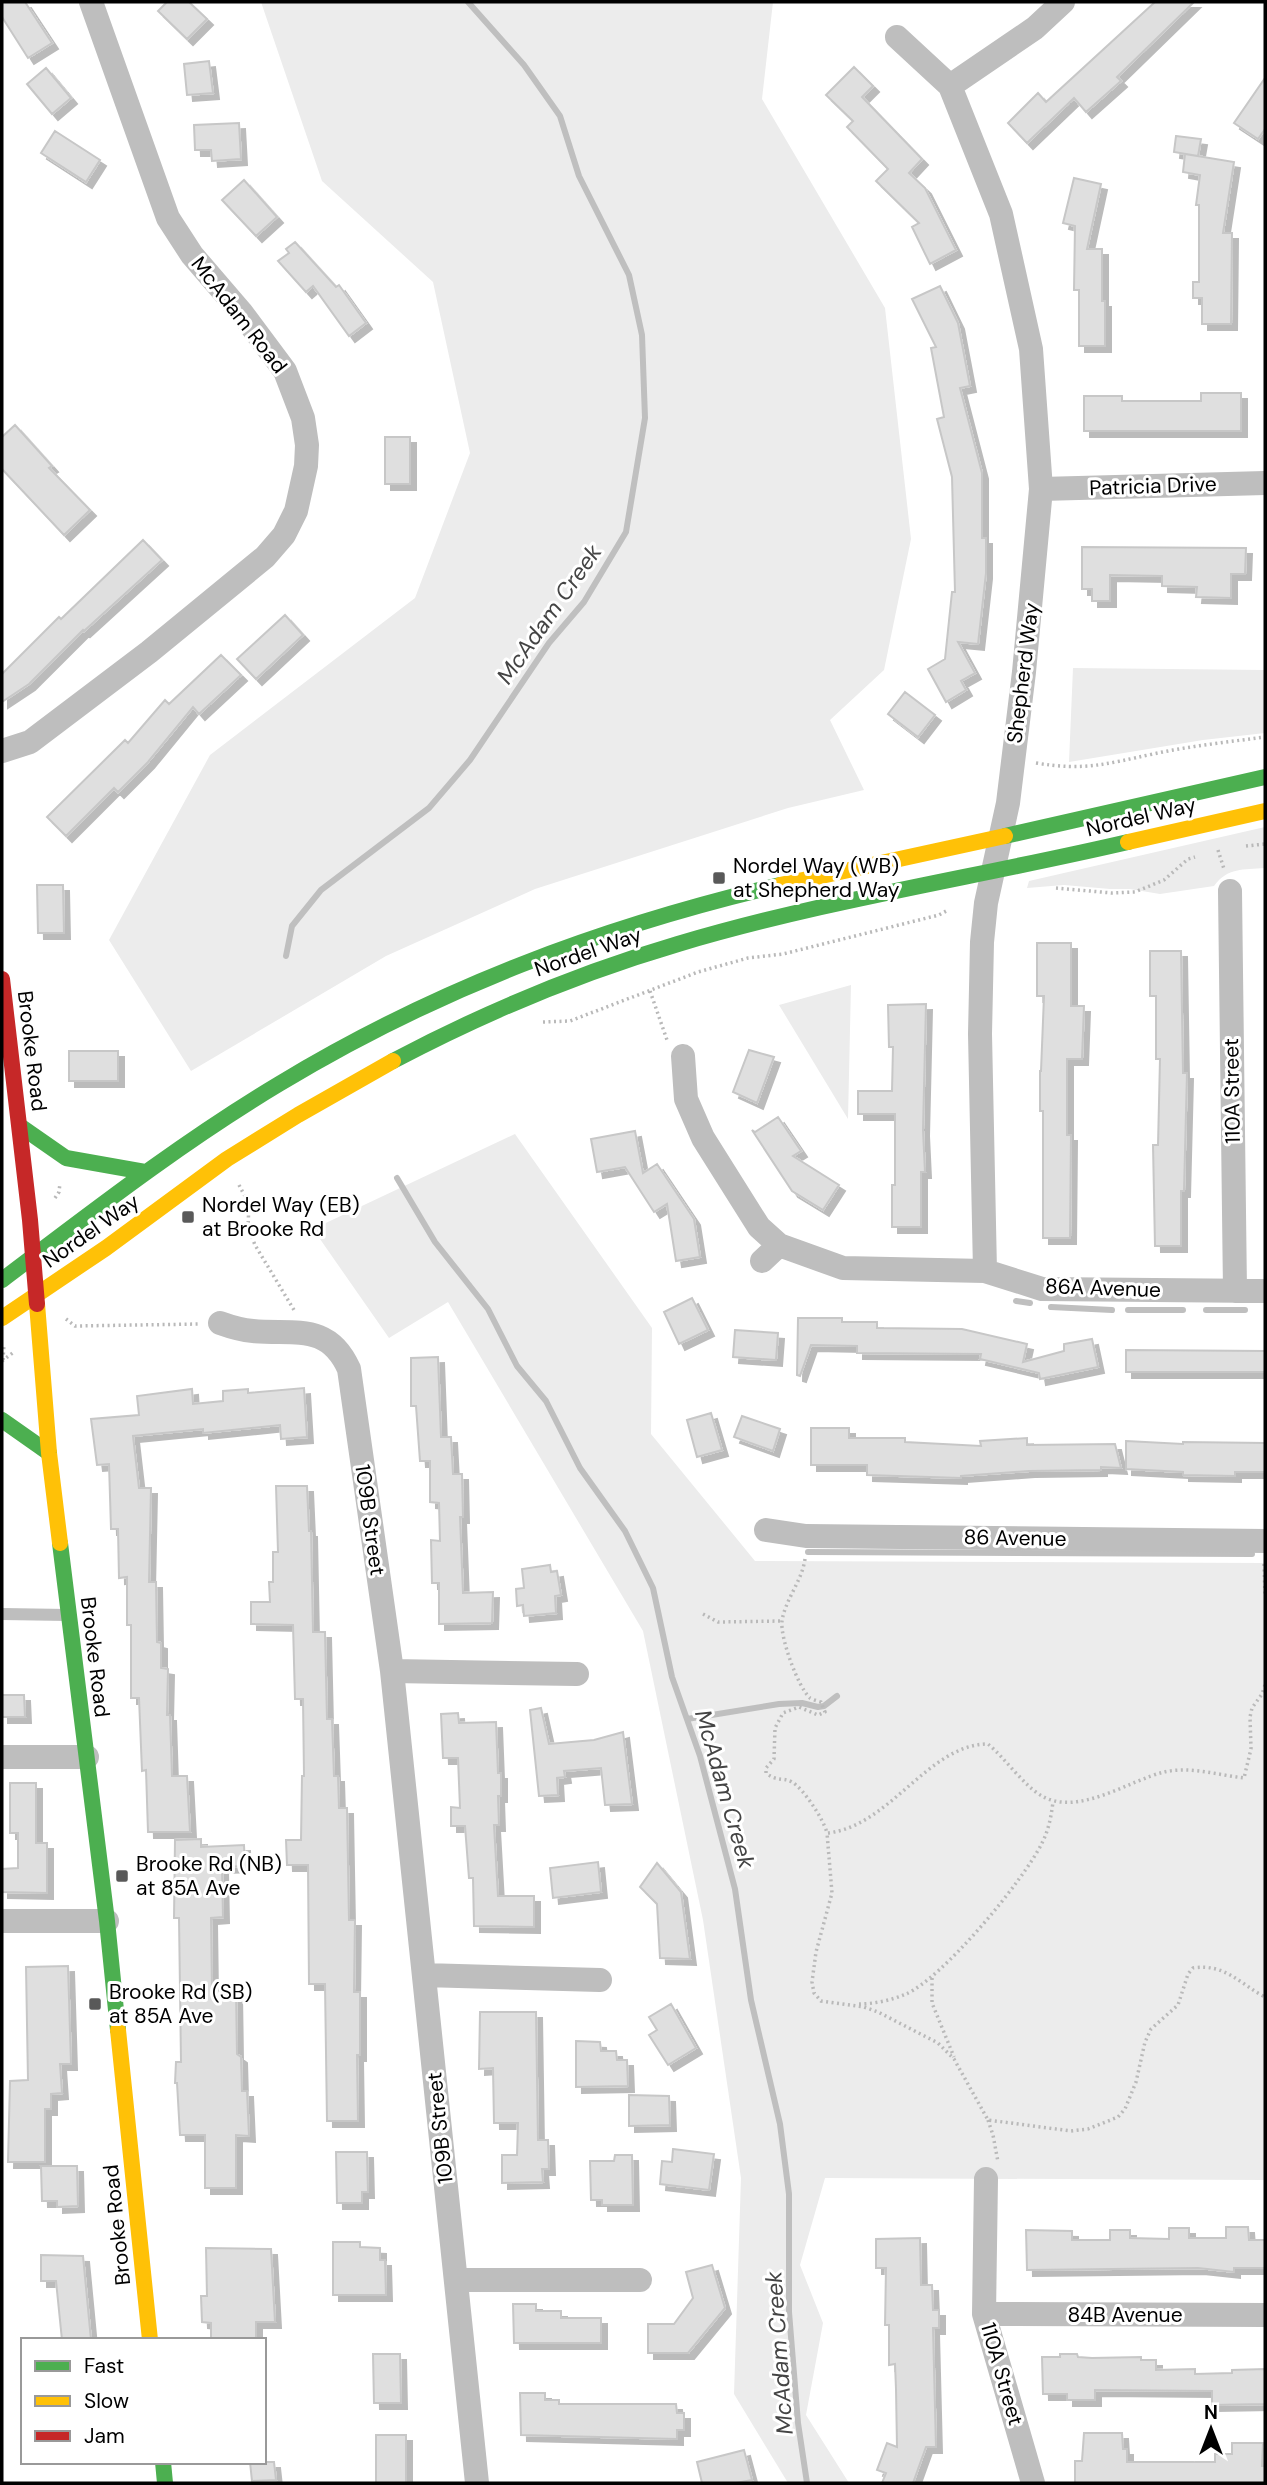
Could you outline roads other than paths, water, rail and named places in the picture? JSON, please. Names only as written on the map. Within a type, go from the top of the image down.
[{"type":"main road","name":"Nordel Way","points":[[2,1280],[145,1172],[219,1122],[320,1060],[449,994],[514,966],[680,910],[837,871],[1265,777]]},
{"type":"main road","name":"Nordel Way","points":[[2,1318],[137,1226],[203,1176],[283,1124],[396,1059],[488,1014],[590,972],[778,916],[1265,811]]},
{"type":"main road","name":"Brooke Road","points":[[2,979],[33,1256],[49,1453],[107,1921],[150,2338]]},
{"type":"main road","points":[[20,1126],[66,1158],[145,1172]]},
{"type":"main road","points":[[2,1420],[49,1453]]},
{"type":"main road","points":[[163,2464],[165,2483]]},
{"type":"street","name":"McAdam Road","points":[[2,751],[30,742],[149,652],[265,557],[284,536],[296,511],[306,466],[307,445],[303,418],[285,371],[241,312],[191,255],[168,218],[91,2]]},
{"type":"street","points":[[950,86],[1035,28],[1063,2]]},
{"type":"street","name":"Shepherd Way","points":[[897,37],[950,86],[1001,214],[1031,349],[1041,489],[1030,623],[1013,761],[1001,837],[986,903],[980,986],[985,1271]]},
{"type":"street","name":"Patricia Drive","points":[[1041,489],[1265,483]]},
{"type":"street","name":"110A Street","points":[[1230,891],[1235,1291]]},
{"type":"street","name":"86A Avenue","points":[[683,1056],[686,1099],[703,1138],[758,1227],[770,1253],[843,1268],[985,1271],[1042,1289],[1265,1291]]},
{"type":"street","name":"109B Street","points":[[220,1323],[255,1332],[298,1331],[315,1335],[342,1354],[349,1369],[392,1671],[477,2483]]},
{"type":"street","name":"86 Avenue","points":[[766,1530],[806,1536],[1265,1549]]},
{"type":"street","points":[[392,1671],[576,1674]]},
{"type":"street","points":[[2,1757],[87,1757]]},
{"type":"street","points":[[2,1921],[107,1921]]},
{"type":"street","points":[[424,1975],[600,1980]]},
{"type":"street","name":"110A Street","points":[[992,2173],[984,2314],[1033,2483]]},
{"type":"street","points":[[456,2280],[640,2280]]},
{"type":"street","name":"84B Avenue","points":[[984,2314],[1265,2315]]},
{"type":"lane","points":[[2,1614],[69,1615]]},
{"type":"waterway","name":"McAdam Creek","points":[[286,956],[292,926],[321,890],[429,808],[470,760],[549,643],[584,602],[626,532],[645,418],[642,335],[629,275],[579,176],[560,116],[524,65],[468,2]]},
{"type":"waterway","name":"McAdam Creek","points":[[397,1178],[435,1242],[488,1309],[517,1366],[546,1401],[580,1468],[625,1531],[653,1588],[672,1677],[700,1756],[735,1889],[751,2000],[780,2124],[789,2194],[789,2312],[798,2423],[807,2483]]},
{"type":"waterway","points":[[1016,1301],[1030,1303]]},
{"type":"waterway","points":[[1051,1307],[1112,1310]]},
{"type":"waterway","points":[[1128,1310],[1183,1310]]},
{"type":"waterway","points":[[1206,1310],[1245,1310]]},
{"type":"waterway","points":[[808,1552],[1252,1554]]},
{"type":"waterway","points":[[687,1719],[779,1704],[802,1703],[818,1707],[824,1706],[837,1696]]},
{"type":"place","name":"Nordel Way (WB) at Shepherd Way","points":[[719,878]]},
{"type":"place","name":"Nordel Way (EB) at Brooke Rd","points":[[188,1217]]},
{"type":"place","name":"Brooke Rd (NB) at 85A Ave","points":[[122,1876]]},
{"type":"place","name":"Brooke Rd (SB) at 85A Ave","points":[[95,2004]]}]
